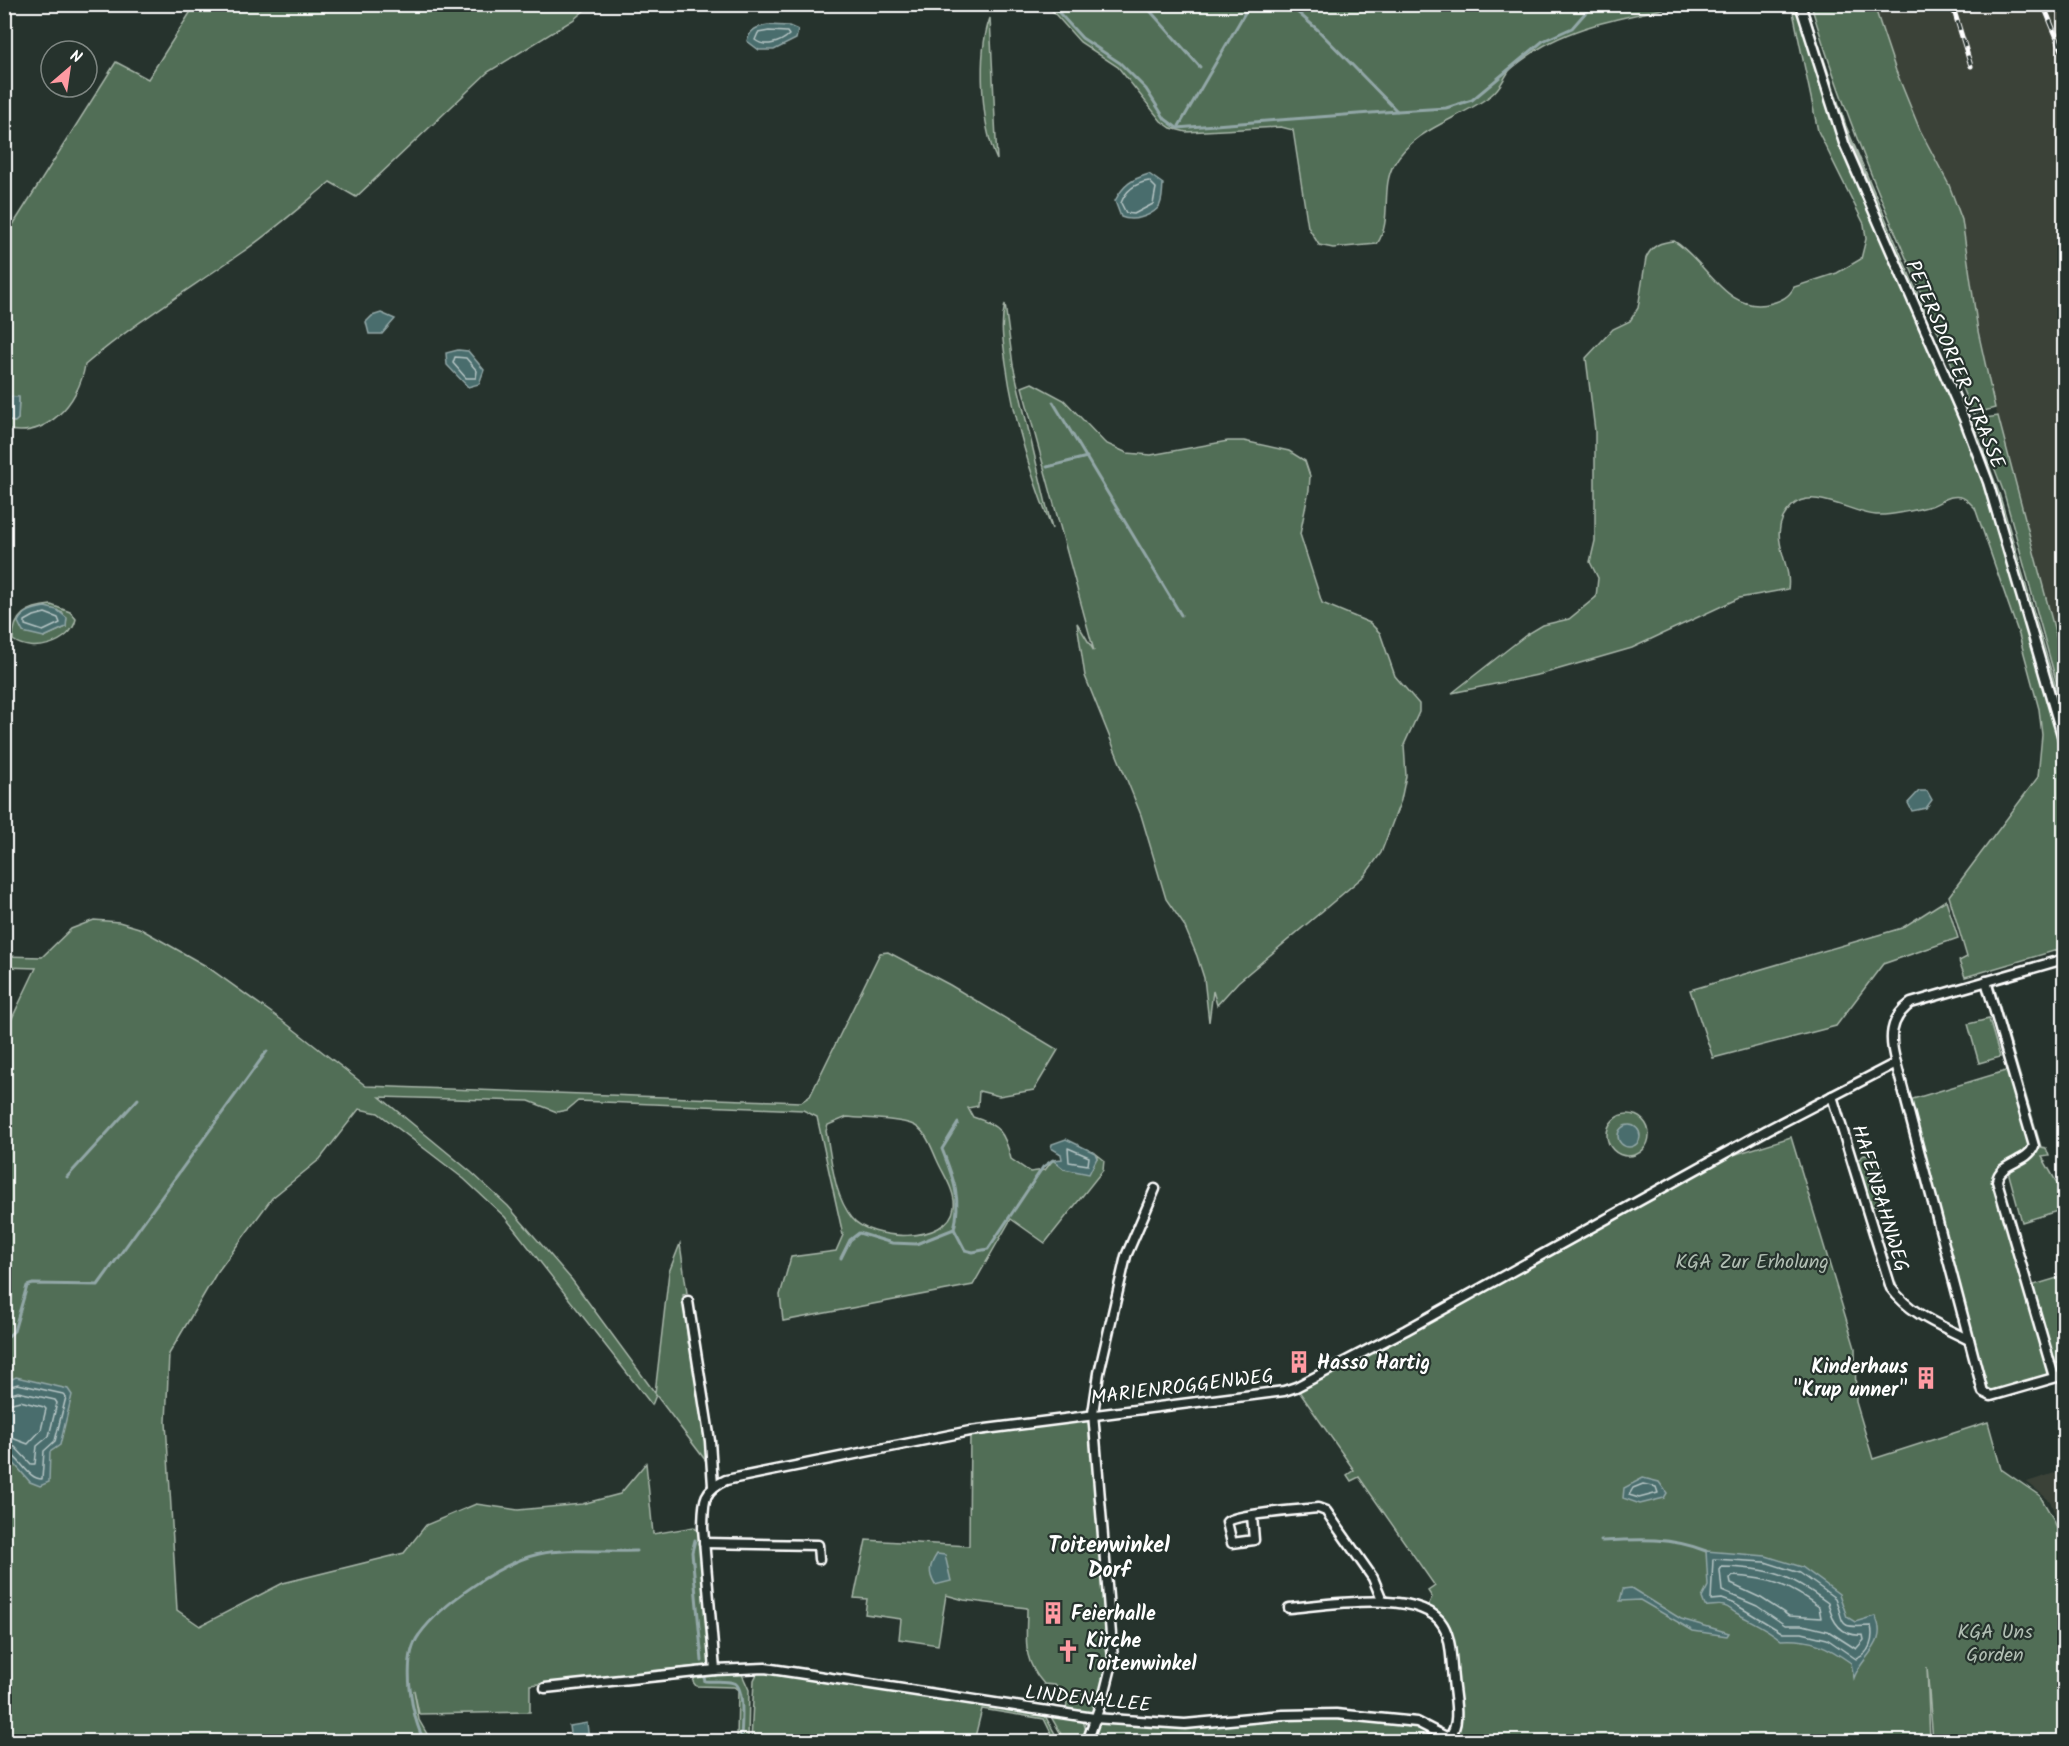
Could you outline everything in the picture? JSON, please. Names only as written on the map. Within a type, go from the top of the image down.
[{"type":"street","name":"PETERSDORFER STRASSE","points":[[1800,4],[1844,143],[1965,421],[1988,482],[2064,742]]},
{"type":"street","points":[[2064,959],[1919,1000],[1902,1010],[1892,1028],[1890,1040],[1969,1340],[1986,1395],[2064,1375]]},
{"type":"street","points":[[1986,981],[2034,1146],[2029,1155],[2004,1169],[1998,1175],[1997,1181],[2054,1377]]},
{"type":"street","points":[[1832,1096],[1896,1063]]},
{"type":"street","name":"MARIENROGGENWEG","points":[[713,1486],[726,1480],[970,1431],[1093,1413],[1284,1391],[1296,1387],[1406,1330],[1832,1096]]},
{"type":"street","name":"HAFENBAHNWEG","points":[[1832,1096],[1891,1288],[1898,1298],[1922,1317],[1969,1340]]},
{"type":"street","points":[[1087,1742],[1110,1673],[1113,1642],[1093,1413],[1099,1373],[1126,1256],[1155,1189]]},
{"type":"street","points":[[688,1301],[710,1441],[713,1486],[707,1493],[704,1505],[704,1543],[715,1670]]},
{"type":"street","points":[[1252,1516],[1318,1508],[1326,1511],[1373,1578],[1382,1600]]},
{"type":"street","points":[[704,1543],[818,1545],[819,1559]]},
{"type":"street","points":[[1289,1608],[1382,1600],[1426,1610],[1442,1624],[1448,1636],[1456,1713],[1453,1739]]},
{"type":"street","name":"LINDENALLEE","points":[[545,1688],[715,1670],[765,1668],[1094,1719],[1185,1724],[1283,1715],[1336,1714],[1417,1722],[1453,1739]]},
{"type":"shaded area","points":[[1874,5],[2064,5],[2064,666],[1995,408],[1949,185],[1920,130],[1896,71]]},
{"type":"shaded area","points":[[2064,1470],[2064,1538],[2050,1501],[2027,1482]]},
{"type":"green space","points":[[195,5],[591,5],[573,20],[488,72],[356,197],[330,182],[253,245],[123,335],[85,365],[76,393],[68,405],[47,424],[20,431],[5,429],[5,420],[14,422],[18,419],[19,398],[5,396],[4,239],[93,99],[99,99],[99,89],[116,62],[148,79]]},
{"type":"green space","points":[[1047,5],[1683,5],[1584,28],[1547,44],[1531,54],[1509,71],[1490,96],[1425,133],[1403,152],[1390,173],[1386,215],[1382,235],[1377,244],[1333,248],[1319,245],[1308,227],[1293,130],[1281,127],[1186,132],[1171,128],[1161,121],[1118,67],[1080,42]]},
{"type":"green space","points":[[1788,5],[1796,5],[1829,111],[1846,156],[1947,388],[1978,468],[2064,757],[2064,948],[1965,977],[1959,961],[1967,957],[1949,896],[2038,777],[2042,735],[2039,709],[2019,635],[1975,508],[1965,499],[1957,496],[1925,508],[1882,515],[1867,514],[1822,500],[1801,501],[1792,506],[1784,516],[1780,527],[1779,537],[1787,569],[1788,589],[1739,598],[1632,648],[1542,674],[1452,693],[1526,635],[1543,625],[1569,619],[1596,597],[1598,578],[1590,562],[1595,541],[1595,431],[1586,358],[1613,329],[1630,321],[1638,308],[1646,258],[1651,250],[1661,243],[1674,241],[1686,250],[1729,294],[1742,302],[1756,305],[1779,301],[1787,296],[1794,287],[1837,273],[1861,259],[1866,239],[1864,224],[1818,131],[1793,12]]},
{"type":"green space","points":[[1806,5],[1846,126],[1925,311],[1922,310],[1845,127]]},
{"type":"green space","points":[[1811,5],[1874,5],[1896,71],[1920,130],[1949,185],[1962,220],[1978,331],[1995,408],[1973,414],[1866,161]]},
{"type":"green space","points":[[990,18],[997,160],[987,129],[982,70],[983,51]]},
{"type":"green space","points":[[1005,304],[1013,365],[1052,529],[1030,468],[1013,406],[1003,340]]},
{"type":"green space","points":[[1032,383],[1064,400],[1105,443],[1127,453],[1151,455],[1228,441],[1244,441],[1289,451],[1305,461],[1310,476],[1300,534],[1322,603],[1370,623],[1380,633],[1395,676],[1419,704],[1419,712],[1404,745],[1406,776],[1401,800],[1381,853],[1365,875],[1238,982],[1217,1005],[1213,991],[1209,1022],[1204,978],[1197,956],[1184,925],[1166,899],[1141,815],[1085,676],[1077,623],[1094,651],[1022,387]]},
{"type":"green space","points":[[1998,416],[2064,666],[2064,709],[2004,493],[1977,423],[1979,419]]},
{"type":"green space","points":[[1974,424],[1999,493],[2064,715],[2064,727]]},
{"type":"green space","points":[[51,605],[70,612],[76,619],[67,635],[50,644],[40,646],[21,644],[13,640],[16,624],[23,614],[28,610]],"holes":[[[45,607],[63,613],[66,627],[44,637]]]},
{"type":"green space","points":[[1946,900],[1958,938],[1883,964],[1836,1026],[1713,1058],[1690,990],[1902,928]]},
{"type":"green space","points":[[94,920],[119,922],[139,928],[206,966],[283,1021],[366,1086],[801,1102],[810,1096],[880,953],[888,952],[950,985],[1058,1050],[1034,1090],[999,1096],[979,1091],[978,1106],[968,1108],[973,1117],[989,1123],[999,1131],[1006,1142],[1011,1159],[1030,1172],[1045,1170],[1053,1160],[1064,1169],[1085,1172],[1097,1158],[1095,1153],[1104,1160],[1103,1170],[1045,1243],[1011,1219],[973,1285],[783,1321],[780,1295],[791,1257],[836,1251],[843,1235],[817,1117],[803,1110],[578,1101],[567,1110],[557,1112],[529,1101],[380,1097],[471,1172],[508,1206],[572,1280],[655,1393],[669,1272],[680,1244],[687,1293],[683,1295],[688,1343],[694,1342],[711,1459],[706,1461],[656,1395],[652,1405],[505,1217],[464,1179],[378,1113],[359,1109],[320,1159],[272,1198],[216,1274],[169,1354],[166,1422],[177,1610],[200,1626],[283,1583],[404,1553],[426,1525],[476,1504],[518,1510],[582,1504],[620,1494],[646,1463],[653,1534],[694,1527],[701,1536],[712,1667],[699,1669],[700,1666],[530,1685],[530,1712],[419,1714],[414,1690],[419,1720],[431,1741],[5,1741],[4,1035],[36,968],[5,967],[4,956],[42,957],[71,929]],"holes":[[[847,1117],[904,1122],[921,1130],[930,1144],[953,1195],[954,1207],[949,1219],[938,1228],[924,1233],[891,1235],[861,1226],[852,1218],[837,1188],[826,1131],[828,1125]]]},
{"type":"green space","points":[[1992,980],[2041,1147],[2046,1148],[2049,1156],[2042,1157],[2064,1195],[2064,1209],[2022,1222],[2008,1171],[2004,1169],[1998,1175],[2054,1377],[1986,1395],[1906,1101],[2012,1069],[1986,981]]},
{"type":"green space","points":[[1989,1019],[2000,1057],[1979,1063],[1968,1024]]},
{"type":"green space","points":[[1628,1114],[1643,1120],[1649,1135],[1643,1150],[1628,1156],[1613,1150],[1607,1135],[1613,1120]]},
{"type":"green space","points":[[1791,1137],[1855,1348],[1856,1402],[1873,1459],[1988,1422],[2001,1469],[2040,1496],[2054,1520],[2064,1549],[2064,1741],[1933,1741],[1927,1667],[1930,1741],[1462,1741],[1452,1735],[1455,1724],[1448,1636],[1426,1610],[1432,1597],[1428,1591],[1435,1586],[1359,1477],[1351,1481],[1347,1475],[1354,1470],[1296,1387],[1714,1161]]},
{"type":"green space","points":[[1864,1155],[1874,1156],[1881,1164],[1882,1176],[1875,1185],[1881,1204],[1870,1207],[1850,1158],[1859,1159]]},
{"type":"green space","points":[[2064,1276],[2064,1367],[2054,1361],[2034,1285]]},
{"type":"green space","points":[[1093,1413],[1113,1659],[1094,1718],[1066,1715],[1067,1699],[1055,1685],[1044,1684],[1037,1675],[1027,1648],[1027,1608],[964,1600],[946,1595],[938,1645],[899,1639],[901,1619],[865,1614],[867,1599],[854,1598],[866,1540],[969,1546],[970,1431]]},
{"type":"green space","points":[[765,1671],[1044,1714],[1059,1741],[1055,1741],[1044,1719],[982,1709],[974,1741],[751,1742],[754,1680],[758,1672]]},
{"type":"green space","points":[[741,1672],[749,1690],[748,1741],[737,1741],[738,1690],[734,1687],[696,1686],[693,1682],[695,1677]]},
{"type":"green space","points":[[1050,1715],[1083,1721],[1086,1730],[1082,1741],[1065,1741]]},
{"type":"green space","points":[[1283,1715],[1417,1722],[1456,1742],[1090,1742],[1095,1728],[1103,1719],[1185,1724]]},
{"type":"water","points":[[768,25],[789,26],[798,30],[796,39],[774,50],[759,50],[747,41],[754,29]]},
{"type":"water","points":[[1149,174],[1163,184],[1160,206],[1140,218],[1121,217],[1115,201],[1118,195],[1129,183]]},
{"type":"water","points":[[381,313],[395,319],[382,334],[369,334],[366,322],[372,316]]},
{"type":"water","points":[[458,350],[468,351],[484,370],[479,384],[468,387],[447,365],[446,353]]},
{"type":"water","points":[[5,396],[19,397],[18,419],[15,422],[5,420]]},
{"type":"water","points":[[45,607],[57,610],[67,618],[66,627],[44,637],[23,632],[18,622],[20,618],[29,611]]},
{"type":"water","points":[[1919,791],[1927,791],[1932,800],[1926,808],[1912,811],[1908,803]]},
{"type":"water","points":[[1629,1125],[1637,1128],[1640,1136],[1637,1144],[1629,1147],[1621,1144],[1618,1136],[1621,1128]]},
{"type":"water","points":[[1066,1139],[1095,1153],[1097,1158],[1089,1174],[1064,1169],[1053,1160],[1062,1159],[1061,1154],[1051,1148],[1052,1144]]},
{"type":"water","points":[[16,1377],[68,1389],[72,1395],[60,1445],[50,1452],[49,1482],[40,1486],[30,1482],[5,1453],[5,1388],[8,1381]]},
{"type":"water","points":[[1643,1478],[1659,1482],[1667,1493],[1664,1498],[1640,1504],[1623,1498],[1624,1488]]},
{"type":"water","points":[[1706,1551],[1766,1556],[1802,1567],[1839,1594],[1847,1617],[1855,1622],[1875,1616],[1879,1626],[1877,1642],[1854,1678],[1851,1663],[1818,1644],[1801,1640],[1781,1640],[1727,1607],[1705,1606],[1702,1598],[1708,1586]]},
{"type":"water","points":[[937,1554],[945,1555],[951,1581],[935,1585],[930,1570]]},
{"type":"water","points":[[1631,1588],[1681,1619],[1729,1633],[1727,1636],[1693,1631],[1640,1600],[1620,1601],[1623,1589]]},
{"type":"water","points":[[587,1723],[589,1741],[571,1741],[569,1726]]},
{"type":"waterway","points":[[1051,4],[1082,38],[1120,63],[1146,89],[1165,119],[1177,128],[1397,111]]},
{"type":"waterway","points":[[1144,4],[1200,67]]},
{"type":"waterway","points":[[1179,126],[1250,4]]},
{"type":"waterway","points":[[1288,4],[1318,30],[1397,111],[1446,108],[1472,100],[1543,41],[1572,28],[1593,4]]},
{"type":"waterway","points":[[1053,402],[1181,615]]},
{"type":"waterway","points":[[1047,467],[1087,457]]},
{"type":"waterway","points":[[4,1340],[14,1331],[27,1286],[33,1284],[98,1285],[267,1051]]},
{"type":"waterway","points":[[67,1177],[138,1099]]},
{"type":"waterway","points":[[954,1229],[957,1198],[942,1149],[958,1123]]},
{"type":"waterway","points":[[841,1258],[850,1240],[859,1233],[892,1243],[916,1244],[954,1229],[965,1250],[973,1252],[988,1249],[1043,1167],[1053,1160]]},
{"type":"waterway","points":[[695,1540],[692,1552],[702,1661]]},
{"type":"waterway","points":[[1601,1541],[1667,1541],[1706,1551]]},
{"type":"waterway","points":[[425,1742],[412,1704],[410,1658],[419,1635],[442,1610],[491,1575],[539,1554],[560,1551],[636,1551]]},
{"type":"waterway","points":[[704,1678],[705,1681],[731,1682],[738,1686],[741,1700],[741,1742]]},
{"type":"railway","points":[[1952,4],[1971,66]]},
{"type":"railway","points":[[2043,4],[2064,55]]},
{"type":"place","name":"Hasso Hartig","points":[[1299,1362]]},
{"type":"place","name":"Kinderhaus \"Krup unner\"","points":[[1926,1378]]},
{"type":"place","name":"Feierhalle","points":[[1053,1613]]},
{"type":"place","name":"Kirche Toitenwinkel","points":[[1068,1651]]},
{"type":"district","name":"Toitenwinkel Dorf","points":[[1109,1556]]},
{"type":"park label","name":"KGA Zur Erholung","points":[[1752,1261]]},
{"type":"park label","name":"KGA Uns Gorden","points":[[1995,1642]]}]
